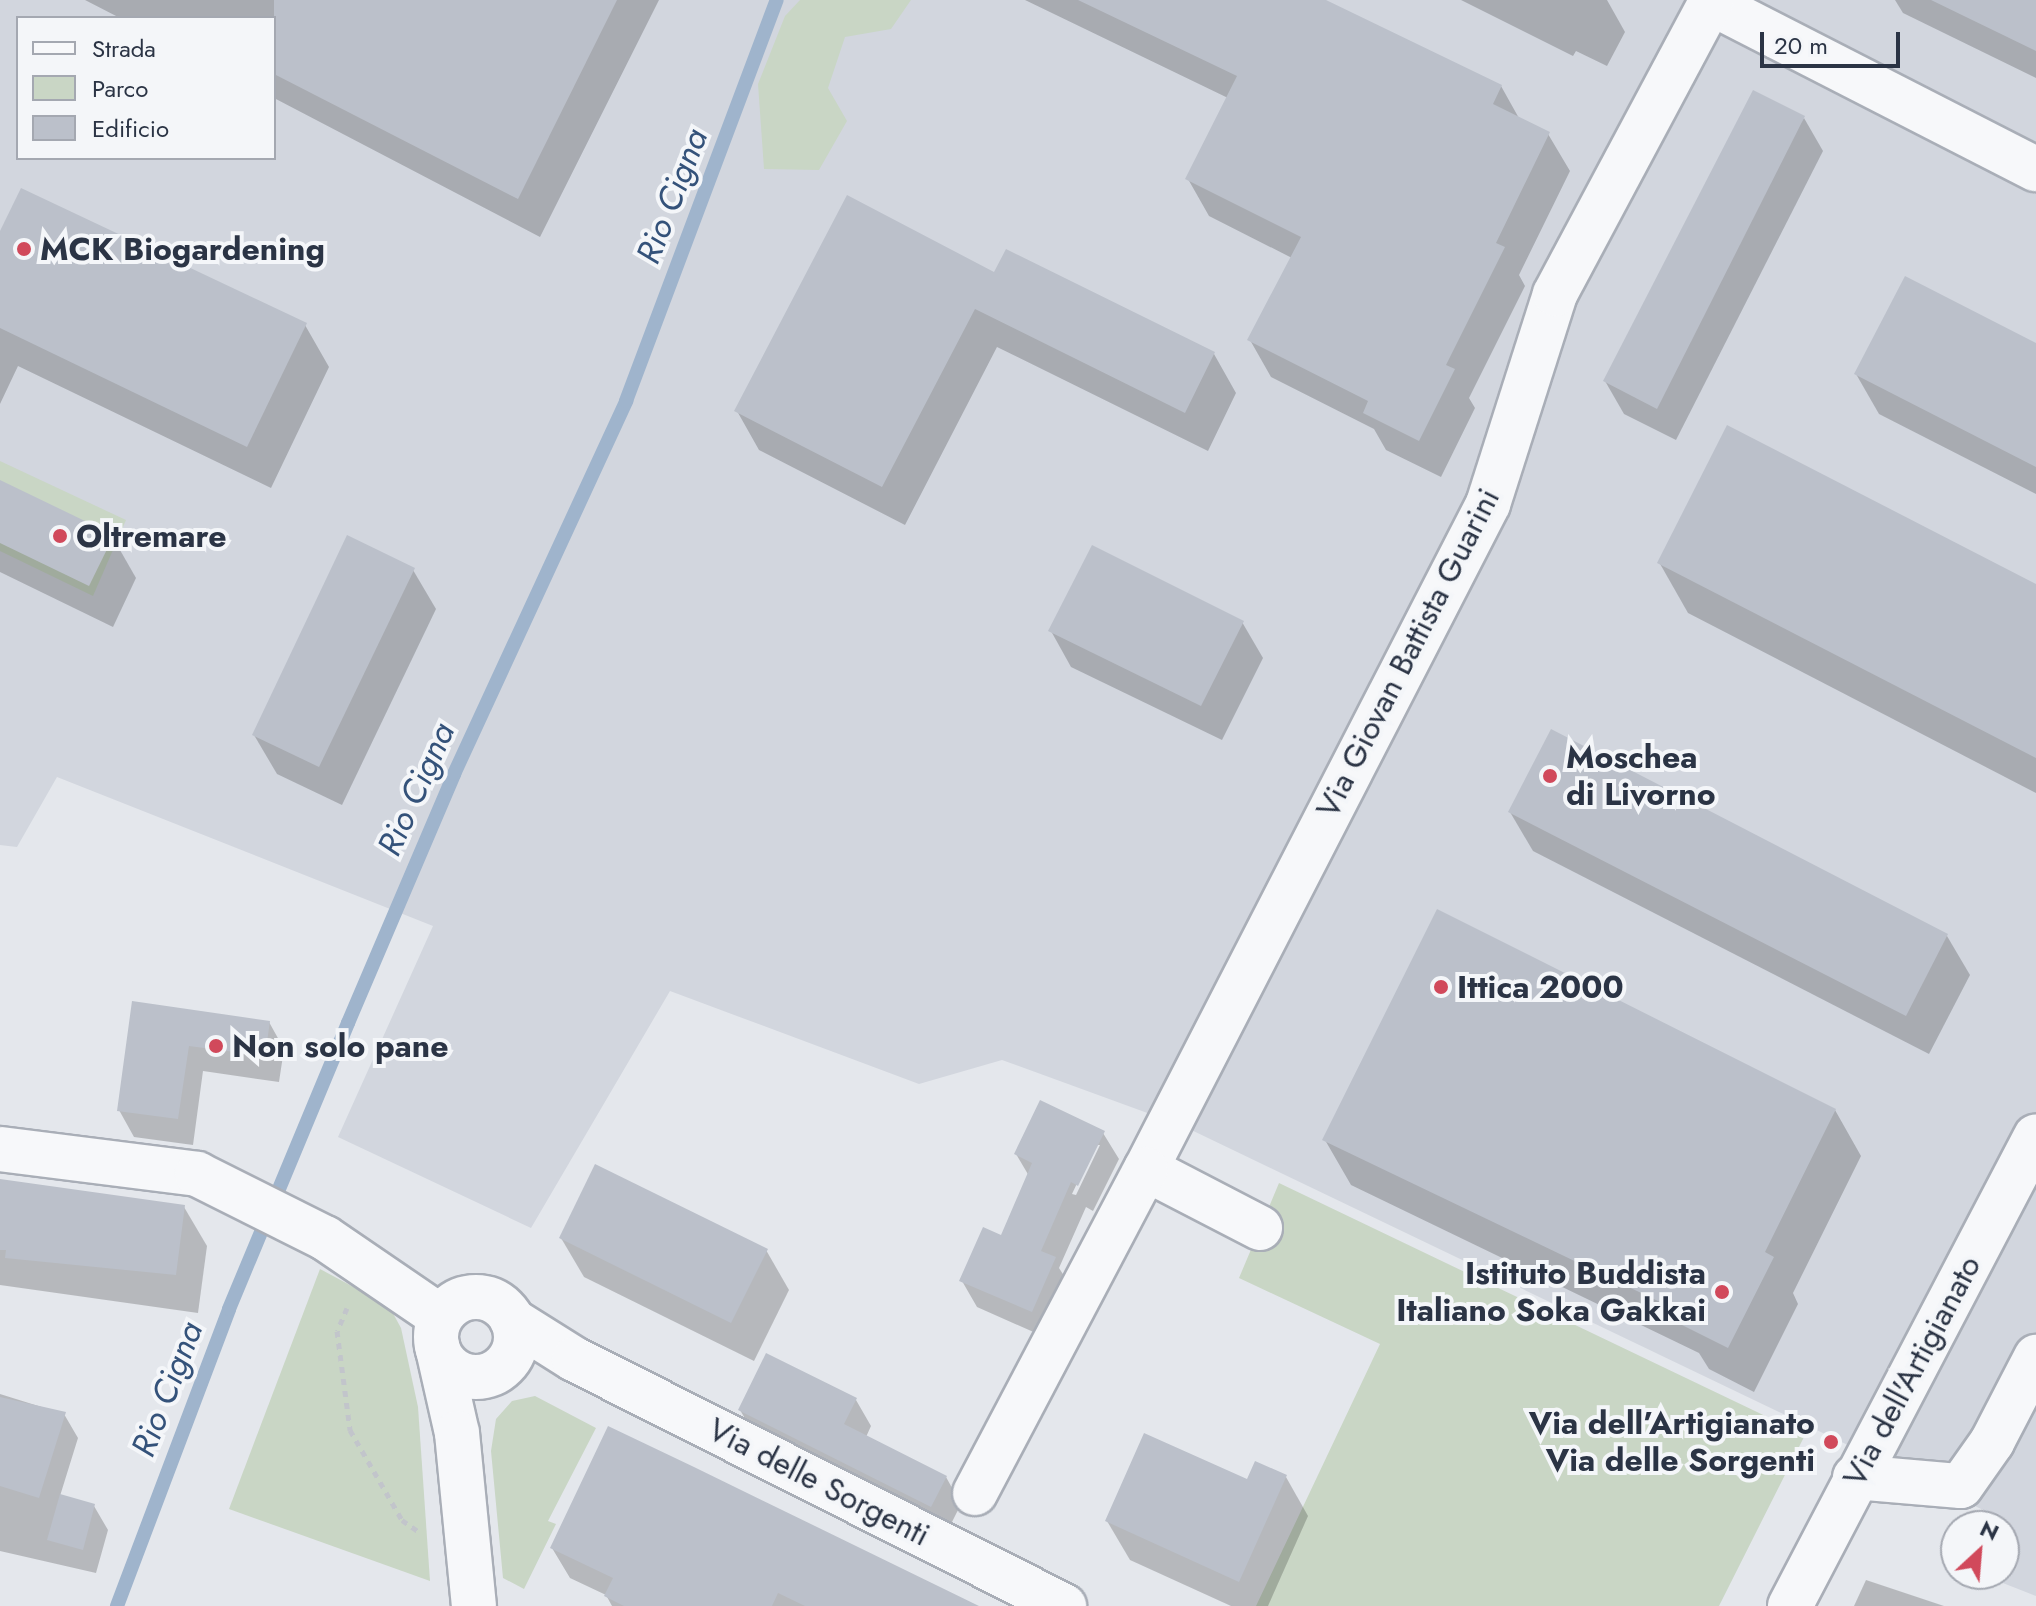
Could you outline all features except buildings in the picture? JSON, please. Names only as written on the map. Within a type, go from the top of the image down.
[{"type":"street","points":[[1712,1],[2036,169]]},
{"type":"street","name":"Via Giovan Battista Guarini","points":[[975,1493],[1146,1169],[1488,504],[1555,294],[1712,1]]},
{"type":"street","name":"Via dell'Artigianato","points":[[1790,1606],[2036,1136]]},
{"type":"street","points":[[0,1149],[172,1169],[221,1185],[325,1238],[366,1263],[439,1331],[460,1373],[506,1350]]},
{"type":"street","points":[[1146,1169],[1260,1228]]},
{"type":"street","points":[[457,1433],[506,1350],[499,1304],[479,1297],[459,1300],[439,1331],[457,1433],[472,1586]]},
{"type":"street","name":"Via delle Sorgenti","points":[[506,1350],[574,1359],[1064,1606]]},
{"type":"street","points":[[1855,1477],[1961,1486],[1992,1442],[2036,1357]]},
{"type":"path","points":[[366,1263],[337,1331],[350,1430],[402,1520],[472,1586]]},
{"type":"shaded area","points":[[0,0],[2036,0],[2036,1596],[2020,1590],[2020,1510],[1983,1510],[1183,1126],[1002,1060],[919,1084],[670,991],[531,1228],[338,1137],[433,926],[57,777],[17,847],[0,845]]},
{"type":"green space","points":[[800,0],[911,0],[891,29],[845,37],[828,88],[847,121],[819,170],[764,169],[758,84],[785,16]]},
{"type":"green space","name":"Oltremare","points":[[0,461],[126,520],[93,596],[0,551]]},
{"type":"green space","points":[[1279,1183],[1805,1435],[1719,1606],[1256,1606],[1380,1344],[1239,1278]]},
{"type":"green space","points":[[320,1269],[389,1306],[401,1328],[418,1407],[430,1581],[229,1509]]},
{"type":"green space","points":[[535,1396],[596,1428],[548,1521],[556,1524],[524,1589],[503,1578],[491,1451],[496,1419],[512,1401]]},
{"type":"waterway","name":"Rio Cigna","points":[[117,1606],[229,1309],[348,1023],[454,774],[626,401],[777,0]]},
{"type":"place","name":"MCK Biogardening","points":[[24,249]]},
{"type":"place","name":"Oltremare","points":[[60,536]]},
{"type":"place","name":"Moschea di Livorno","points":[[1550,776]]},
{"type":"place","name":"Ittica 2000","points":[[1441,987]]},
{"type":"place","name":"Non solo pane","points":[[216,1046]]},
{"type":"place","name":"Istituto Buddista Italiano Soka Gakkai","points":[[1722,1292]]},
{"type":"place","name":"Via dell’Artigianato Via delle Sorgenti","points":[[1831,1442]]}]
